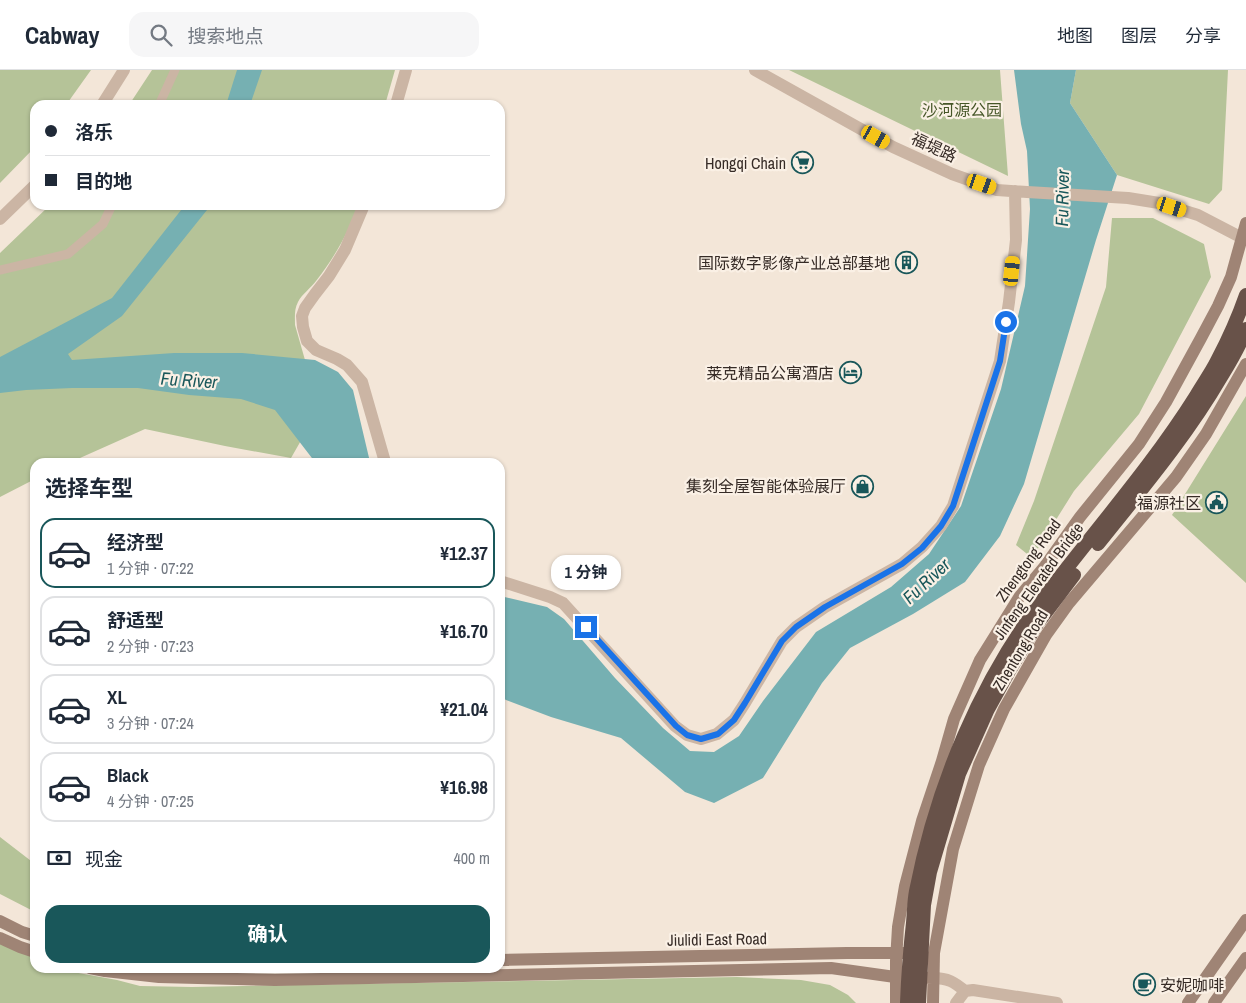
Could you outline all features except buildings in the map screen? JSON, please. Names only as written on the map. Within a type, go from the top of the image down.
[{"type":"highway","name":"Jinfeng Elevated Bridge","points":[[907,1003],[909,957],[916,892],[930,834],[946,781],[966,730],[984,692],[1022,628],[1045,596],[1162,448],[1190,406],[1217,362],[1240,313],[1246,295]]},
{"type":"highway","name":"Jinfeng Elevated Bridge","points":[[919,1003],[924,904],[930,872],[959,774],[988,709],[1037,624],[1165,461],[1203,407],[1246,330]]},
{"type":"main road","name":"Zhengtong Road","points":[[896,1003],[896,952],[905,886],[922,821],[954,719],[980,660],[1020,596],[1138,444],[1166,402],[1218,306],[1231,277],[1244,239],[1246,224]]},
{"type":"main road","name":"Zhentong Road","points":[[933,1003],[934,953],[953,849],[980,765],[1004,708],[1046,635],[1069,603],[1176,477],[1206,434],[1246,364]]},
{"type":"main road","points":[[1188,1003],[1246,920]]},
{"type":"main road","points":[[0,921],[30,934]]},
{"type":"main road","points":[[0,938],[30,950]]},
{"type":"main road","name":"Jiulidi East Road","points":[[505,960],[896,952],[934,953]]},
{"type":"main road","points":[[1214,1003],[1246,958]]},
{"type":"main road","points":[[123,973],[159,977],[274,980],[831,968],[895,978],[933,978]]},
{"type":"street","points":[[105,100],[124,70]]},
{"type":"street","points":[[161,100],[174,70]]},
{"type":"street","points":[[397,100],[406,70]]},
{"type":"street","name":"福堤路","points":[[755,70],[902,151],[952,174],[997,190],[1096,195],[1159,203],[1198,215],[1244,239]]},
{"type":"street","points":[[0,219],[30,190]]},
{"type":"street","points":[[505,583],[550,597],[564,604],[676,726],[687,735],[701,739],[718,734],[734,720],[782,641],[796,627],[825,607],[902,564],[922,548],[941,526],[953,506],[1000,361],[1009,302],[1021,192]]},
{"type":"street","points":[[0,270],[68,254],[102,224],[109,210]]},
{"type":"street","points":[[362,210],[345,250],[329,276],[305,308],[302,316],[307,341],[316,350],[347,365],[362,382],[384,458]]},
{"type":"street","points":[[933,978],[943,978],[955,983],[965,992]]},
{"type":"street","points":[[956,1003],[965,992],[973,990],[1057,1003]]},
{"type":"green space","points":[[0,70],[91,70],[70,100],[30,100],[30,152],[0,183]]},
{"type":"green space","points":[[152,70],[395,70],[386,100],[132,100]]},
{"type":"green space","name":"沙河源公园","points":[[789,70],[1000,70],[1008,176]]},
{"type":"green space","points":[[1076,70],[1228,70],[1222,190],[1209,204],[1117,175],[1070,103]]},
{"type":"green space","points":[[45,210],[356,210],[346,235],[335,254],[316,281],[300,299],[296,308],[295,325],[319,409],[291,458],[145,429],[80,458],[30,458],[30,482],[0,497],[0,253]]},
{"type":"green space","points":[[1112,218],[1153,218],[1204,244],[1211,277],[1139,414],[1074,491],[1032,558],[1016,545],[1034,501],[1106,287]]},
{"type":"green space","points":[[1246,396],[1246,583],[1172,515]]},
{"type":"green space","points":[[0,837],[30,860],[30,909],[0,894]]},
{"type":"green space","points":[[0,943],[30,956],[30,973],[78,973],[140,986],[192,987],[737,977],[801,980],[830,985],[848,995],[856,1003],[0,1003]]},
{"type":"water","points":[[237,70],[262,70],[252,100],[228,100]]},
{"type":"water","name":"Fu River","points":[[1014,70],[1076,70],[1070,103],[1117,175],[1024,484],[1000,536],[965,582],[913,614],[850,648],[822,683],[763,778],[714,803],[685,792],[621,738],[551,717],[505,699],[505,597],[547,607],[564,619],[615,678],[663,728],[690,751],[714,752],[739,736],[763,701],[816,632],[891,587],[929,554],[961,506],[1001,389],[1025,286],[1030,209],[1027,151],[1021,124]]},
{"type":"water","name":"Fu River","points":[[181,210],[207,210],[122,316],[68,354],[72,360],[174,353],[242,353],[315,360],[338,372],[353,390],[369,458],[312,458],[275,410],[241,399],[189,395],[138,388],[72,388],[0,393],[0,357],[112,298]]},
{"type":"place","name":"Hongqi Chain","points":[[802,163]]},
{"type":"place","name":"国际数字影像产业总部基地","points":[[906,263]]},
{"type":"place","name":"莱克精品公寓酒店","points":[[850,373]]},
{"type":"place","name":"集刻全屋智能体验展厅","points":[[862,486]]},
{"type":"place","name":"福源社区","points":[[1217,503]]},
{"type":"place","name":"安妮咖啡","points":[[1144,985]]},
{"type":"route","points":[[586,627],[676,726],[687,735],[701,739],[718,734],[734,720],[782,641],[796,627],[825,607],[902,564],[922,548],[941,526],[953,506],[1000,361],[1006,322]]}]
